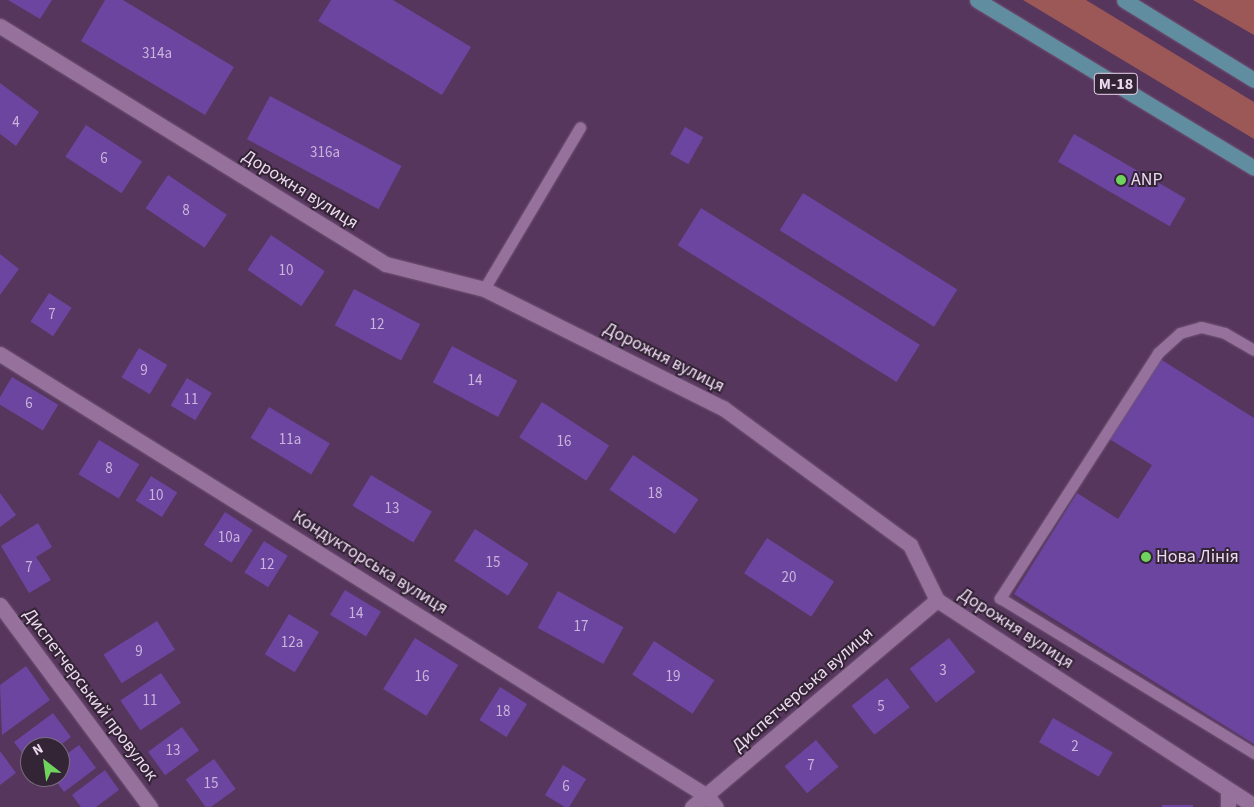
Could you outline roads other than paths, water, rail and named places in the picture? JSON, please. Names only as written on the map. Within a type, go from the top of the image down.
[{"type":"main road","name":"М-18","points":[[977,0],[1254,168]]},
{"type":"main road","points":[[1124,0],[1254,80]]},
{"type":"street","name":"Дорожня вулиця","points":[[0,26],[386,264],[484,289],[723,408],[910,545],[937,600],[1228,799],[1254,806]]},
{"type":"street","name":"Кондукторська вулиця","points":[[0,354],[712,802]]},
{"type":"street","name":"Диспетчерська вулиця","points":[[692,807],[712,802],[937,600]]},
{"type":"street","name":"Диспетчерський провулок","points":[[0,605],[150,807]]},
{"type":"lane","points":[[484,289],[580,127]]},
{"type":"lane","points":[[1254,350],[1225,333],[1201,327],[1180,333],[1158,352],[1000,598],[1254,753]]},
{"type":"place","name":"ANP","points":[[1121,180]]},
{"type":"place","name":"Нова Лінія","points":[[1146,557]]}]
